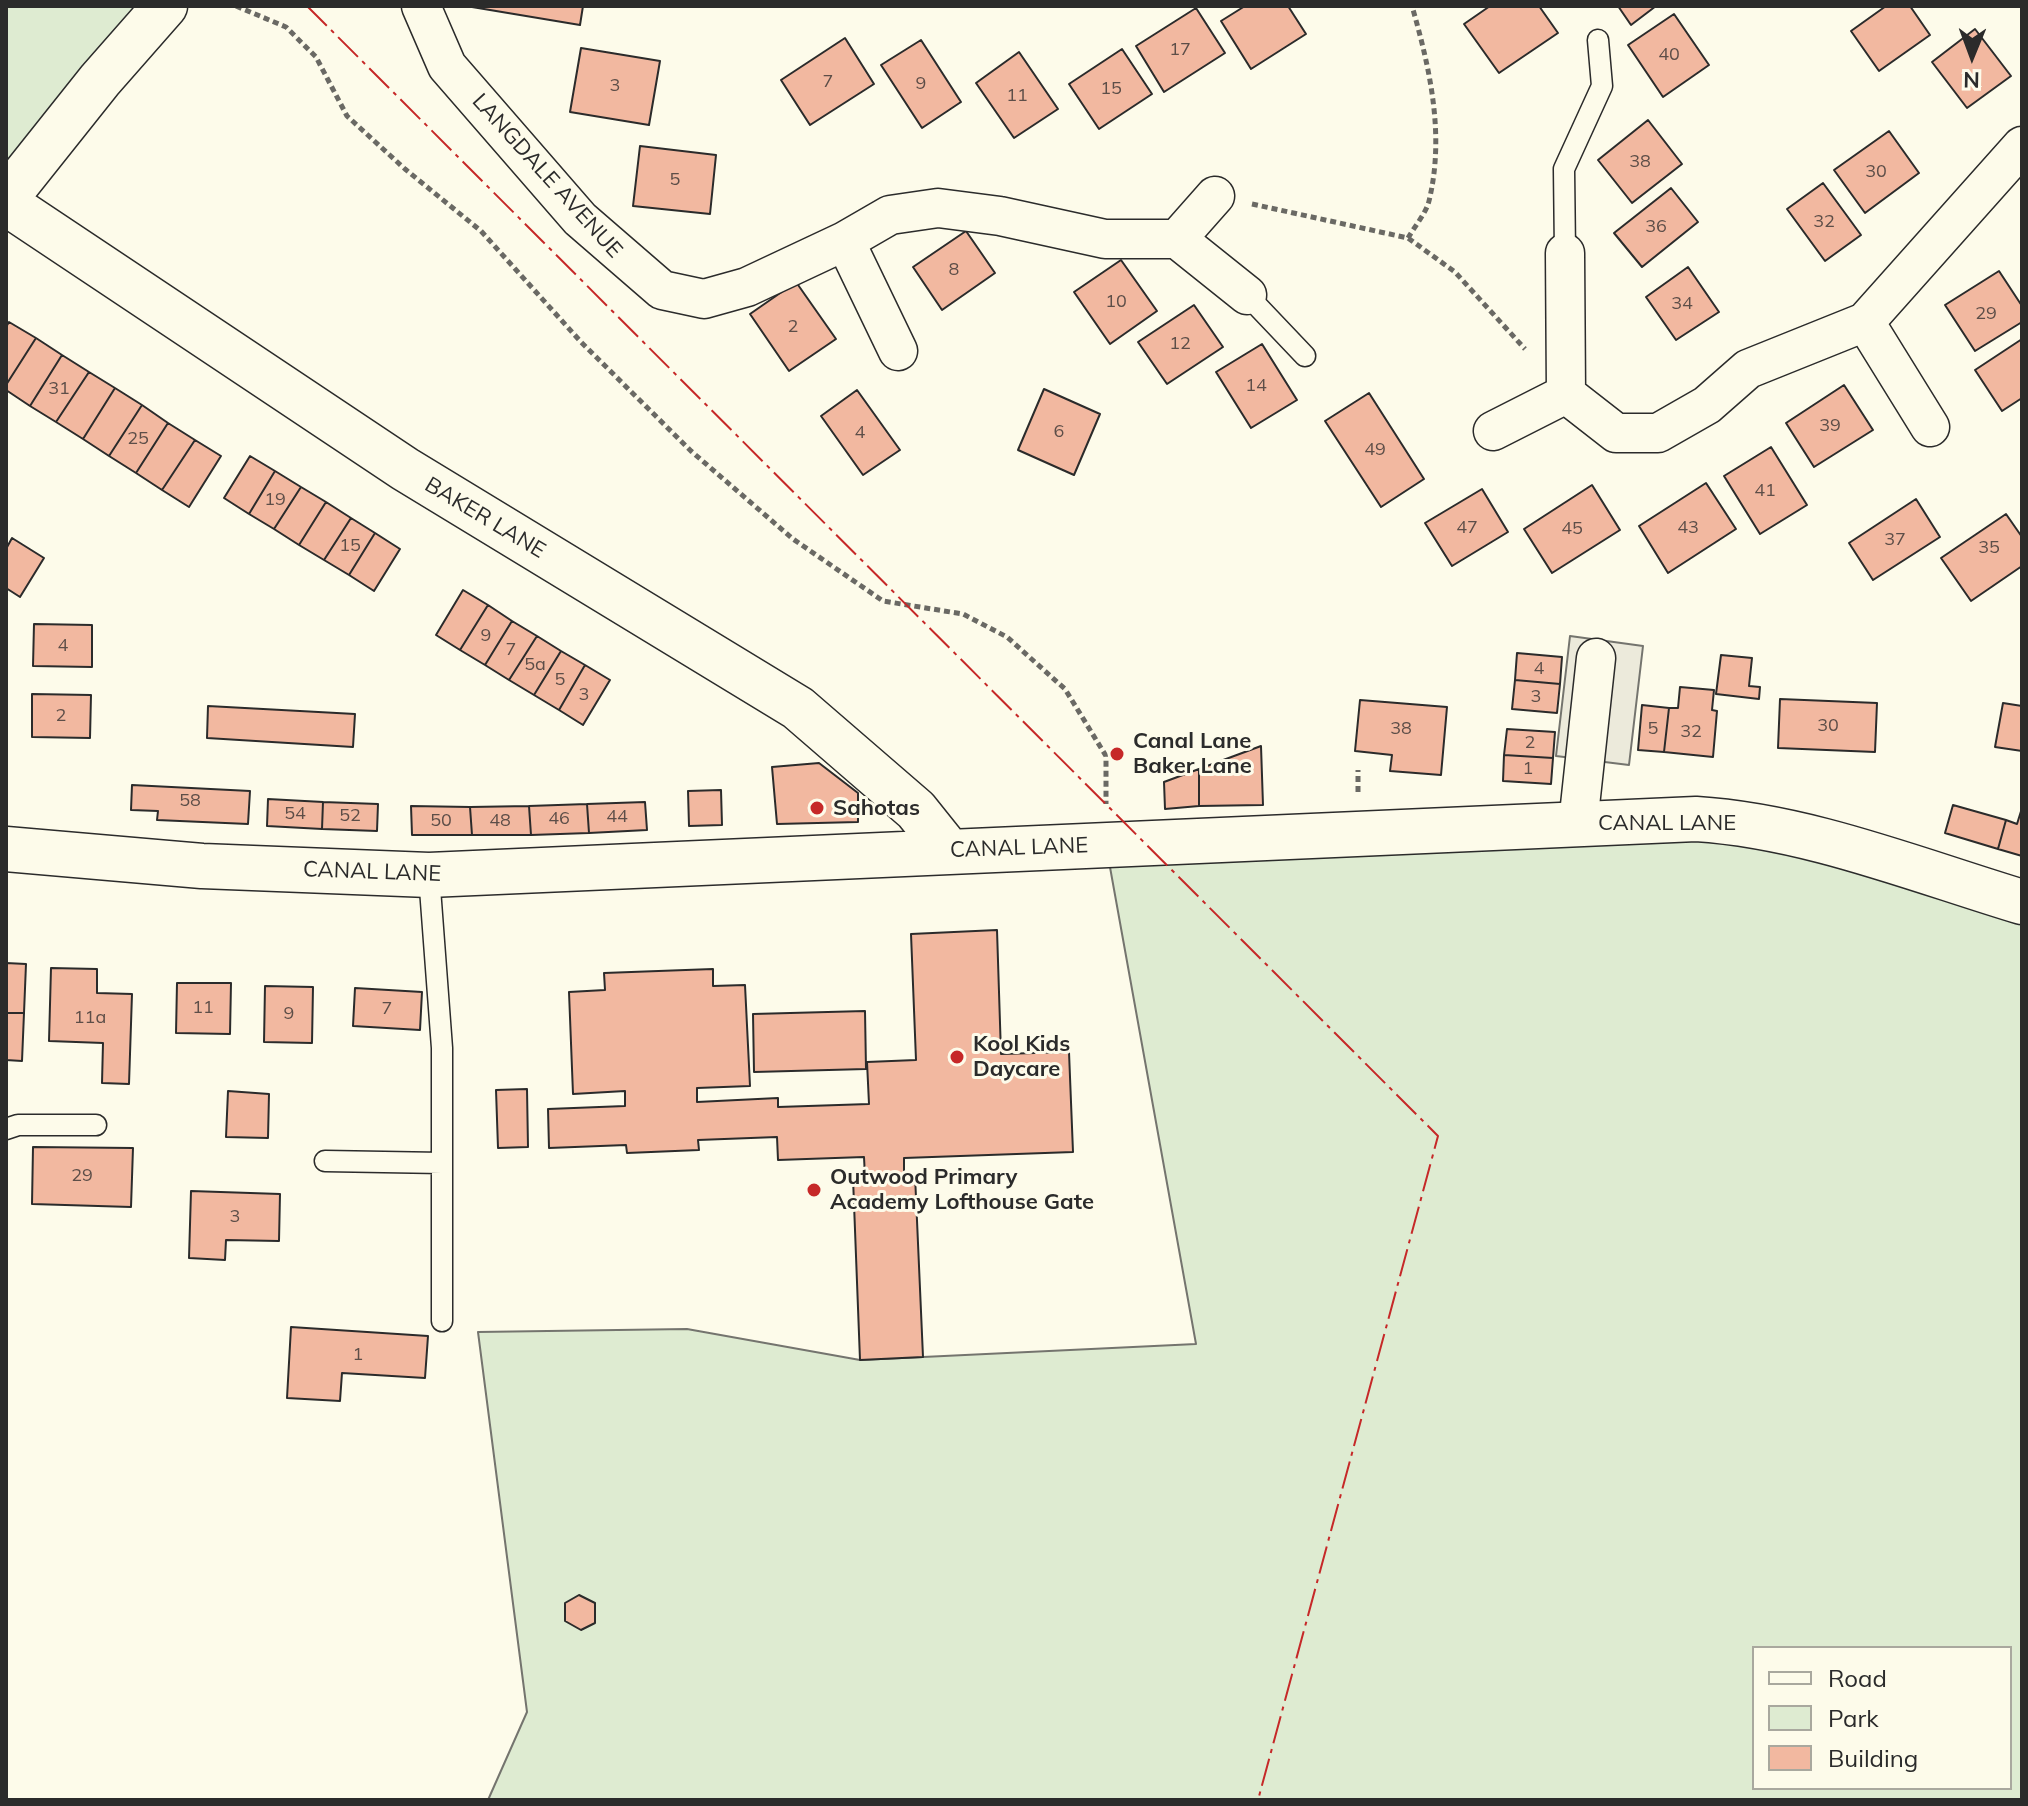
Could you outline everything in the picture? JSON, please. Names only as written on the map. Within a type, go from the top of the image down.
[{"type":"street","points":[[6,201],[100,80],[165,6]]},
{"type":"street","name":"LANGDALE AVENUE","points":[[421,6],[447,66],[580,219],[662,290],[704,299],[747,287],[845,241],[890,215],[938,208],[1000,216],[1105,239],[1177,239]]},
{"type":"street","points":[[1566,394],[1616,433],[1658,433],[1707,405],[1748,369],[1865,322],[2022,146]]},
{"type":"street","points":[[1215,196],[1177,239],[1247,295]]},
{"type":"street","name":"BAKER LANE","points":[[6,201],[405,469],[798,708],[916,810],[948,850]]},
{"type":"street","points":[[845,241],[898,351]]},
{"type":"street","points":[[1565,253],[1566,394]]},
{"type":"street","points":[[1865,322],[1930,427]]},
{"type":"street","points":[[1493,431],[1566,394]]},
{"type":"street","points":[[1578,824],[1596,658]]},
{"type":"street","name":"CANAL LANE","points":[[6,849],[202,866],[429,875],[1696,819],[1745,822],[1809,837],[2022,902]]},
{"type":"lane","points":[[1565,253],[1564,169],[1602,86],[1598,40]]},
{"type":"lane","points":[[1247,295],[1305,356]]},
{"type":"lane","points":[[429,875],[442,1048],[442,1321]]},
{"type":"lane","points":[[6,1129],[18,1125],[96,1125]]},
{"type":"lane","points":[[325,1161],[442,1163]]},
{"type":"path","points":[[236,6],[286,27],[316,57],[347,116],[405,169],[481,231],[581,342],[680,440],[793,539],[855,585],[883,601],[963,614],[1007,637],[1065,689],[1106,756],[1106,845]]},
{"type":"path","points":[[1408,238],[1429,203],[1436,146],[1431,75],[1412,6]]},
{"type":"path","points":[[1215,196],[1408,238],[1455,272],[1566,394]]},
{"type":"green space","points":[[6,6],[165,6],[6,198]]},
{"type":"green space","points":[[1696,819],[2022,902],[2022,1800],[488,1800],[527,1712],[478,1332],[687,1329],[860,1360],[1196,1344],[1106,845]]},
{"type":"shaded area","points":[[1570,636],[1643,646],[1629,765],[1556,756]]},
{"type":"building","points":[[466,6],[583,6],[580,25]]},
{"type":"building","points":[[1245,6],[1288,6],[1306,34],[1251,69],[1221,21]]},
{"type":"building","points":[[1490,6],[1539,6],[1558,33],[1499,73],[1464,24]]},
{"type":"building","points":[[1618,6],[1656,6],[1631,25]]},
{"type":"building","points":[[1886,6],[1910,6],[1930,35],[1879,71],[1851,31]]},
{"type":"building","points":[[1196,8],[1225,53],[1164,92],[1136,46]]},
{"type":"building","points":[[1674,14],[1709,65],[1663,97],[1628,45]]},
{"type":"building","points":[[1975,29],[2011,76],[1967,108],[1932,62]]},
{"type":"building","points":[[845,38],[874,84],[810,125],[781,80]]},
{"type":"building","points":[[921,40],[961,102],[922,128],[881,65]]},
{"type":"building","points":[[581,48],[660,61],[649,125],[570,112]]},
{"type":"building","points":[[1122,49],[1152,94],[1099,129],[1069,84]]},
{"type":"building","points":[[1019,52],[1058,109],[1014,138],[976,83]]},
{"type":"building","points":[[1648,120],[1682,164],[1632,203],[1598,160]]},
{"type":"building","points":[[1889,131],[1919,173],[1865,213],[1834,170]]},
{"type":"building","points":[[640,146],[716,155],[710,214],[633,206]]},
{"type":"building","points":[[1823,183],[1861,235],[1825,261],[1787,209]]},
{"type":"building","points":[[1671,188],[1698,222],[1642,267],[1614,233]]},
{"type":"building","points":[[966,231],[995,273],[942,310],[913,267]]},
{"type":"building","points":[[1121,260],[1157,311],[1110,344],[1074,292]]},
{"type":"building","points":[[1688,267],[1719,312],[1676,340],[1646,297]]},
{"type":"building","points":[[1999,271],[2022,306],[2022,322],[1975,351],[1945,305]]},
{"type":"building","points":[[796,282],[836,339],[789,371],[750,314]]},
{"type":"building","points":[[1194,305],[1223,347],[1167,384],[1138,342]]},
{"type":"building","points":[[9,322],[36,338],[6,385],[6,327]]},
{"type":"building","points":[[36,338],[62,355],[30,406],[6,390],[6,385]]},
{"type":"building","points":[[2022,339],[2022,398],[2002,411],[1975,370]]},
{"type":"building","points":[[1262,344],[1297,400],[1251,428],[1216,372]]},
{"type":"building","points":[[62,355],[89,372],[56,422],[30,406]]},
{"type":"building","points":[[89,372],[115,388],[83,439],[56,422]]},
{"type":"building","points":[[1844,385],[1873,430],[1814,467],[1786,423]]},
{"type":"building","points":[[115,388],[142,405],[109,456],[83,439]]},
{"type":"building","points":[[1044,389],[1100,414],[1074,475],[1018,450]]},
{"type":"building","points":[[857,390],[900,450],[863,475],[821,416]]},
{"type":"building","points":[[1369,393],[1424,479],[1381,507],[1325,421]]},
{"type":"building","points":[[142,405],[168,423],[136,473],[109,456]]},
{"type":"building","points":[[168,423],[195,440],[162,490],[136,473]]},
{"type":"building","points":[[195,440],[221,456],[189,507],[162,490]]},
{"type":"building","points":[[1771,447],[1807,505],[1760,534],[1724,476]]},
{"type":"building","points":[[250,456],[275,471],[249,514],[224,498]]},
{"type":"building","points":[[275,471],[301,487],[274,529],[249,514]]},
{"type":"building","points":[[1706,483],[1736,529],[1668,573],[1639,526]]},
{"type":"building","points":[[1592,485],[1620,530],[1552,573],[1524,529]]},
{"type":"building","points":[[301,487],[326,502],[299,545],[274,529]]},
{"type":"building","points":[[1482,489],[1508,532],[1452,566],[1425,523]]},
{"type":"building","points":[[1916,499],[1940,537],[1873,580],[1849,543]]},
{"type":"building","points":[[326,502],[351,518],[324,560],[299,545]]},
{"type":"building","points":[[2006,514],[2022,537],[2022,566],[1971,601],[1941,558]]},
{"type":"building","points":[[351,518],[375,533],[349,575],[324,560]]},
{"type":"building","points":[[375,533],[400,549],[374,591],[349,575]]},
{"type":"building","points":[[12,538],[44,558],[20,597],[6,588],[6,549]]},
{"type":"building","points":[[463,590],[488,605],[460,650],[436,635]]},
{"type":"building","points":[[488,605],[512,621],[485,665],[460,650]]},
{"type":"building","points":[[512,621],[537,636],[509,680],[485,665]]},
{"type":"building","points":[[34,624],[92,625],[92,667],[33,666]]},
{"type":"building","points":[[537,636],[561,651],[534,695],[509,680]]},
{"type":"building","points":[[561,651],[585,665],[559,710],[534,695]]},
{"type":"building","points":[[1517,653],[1562,657],[1560,684],[1515,680]]},
{"type":"building","points":[[1721,655],[1752,658],[1749,686],[1760,687],[1759,699],[1716,694]]},
{"type":"building","points":[[585,665],[610,680],[583,725],[559,710]]},
{"type":"building","points":[[1515,680],[1560,684],[1557,713],[1512,709]]},
{"type":"building","points":[[1680,687],[1714,690],[1712,710],[1717,711],[1713,757],[1664,752],[1669,708],[1678,708]]},
{"type":"building","points":[[32,694],[91,695],[90,738],[32,737]]},
{"type":"building","points":[[1780,699],[1877,703],[1875,752],[1778,748]]},
{"type":"building","points":[[1360,700],[1447,707],[1441,775],[1390,771],[1392,755],[1355,751]]},
{"type":"building","points":[[2003,703],[2022,706],[2022,751],[1995,747]]},
{"type":"building","points":[[1642,705],[1669,708],[1664,752],[1638,750]]},
{"type":"building","points":[[208,706],[355,714],[353,747],[207,738]]},
{"type":"building","points":[[1507,729],[1555,732],[1553,758],[1504,755]]},
{"type":"building","points":[[1261,746],[1263,805],[1199,806],[1199,769]]},
{"type":"building","points":[[1504,755],[1553,758],[1551,784],[1503,781]]},
{"type":"building","name":"Sahotas","points":[[819,763],[858,793],[858,822],[777,824],[772,767]]},
{"type":"building","points":[[1199,769],[1199,806],[1165,809],[1164,782]]},
{"type":"building","points":[[132,785],[250,791],[248,824],[157,820],[158,811],[131,810]]},
{"type":"building","points":[[721,790],[722,825],[689,826],[688,791]]},
{"type":"building","points":[[268,799],[323,802],[322,829],[267,826]]},
{"type":"building","points":[[323,802],[378,804],[377,831],[322,829]]},
{"type":"building","points":[[645,802],[647,830],[589,833],[587,804]]},
{"type":"building","points":[[587,804],[589,833],[531,835],[529,806]]},
{"type":"building","points":[[1953,805],[2006,820],[1998,849],[1945,833]]},
{"type":"building","points":[[411,806],[470,807],[472,835],[412,835]]},
{"type":"building","points":[[529,806],[531,835],[472,835],[470,807]]},
{"type":"building","points":[[2022,808],[2022,856],[1998,849],[2006,820],[2017,824]]},
{"type":"building","points":[[997,930],[1001,1054],[1069,1052],[1073,1152],[904,1158],[904,1176],[915,1175],[923,1357],[860,1360],[853,1178],[865,1177],[864,1157],[778,1160],[777,1137],[698,1140],[699,1150],[627,1153],[626,1145],[549,1148],[548,1109],[625,1106],[625,1091],[573,1094],[569,992],[605,990],[604,973],[713,969],[713,986],[745,985],[750,1086],[697,1088],[697,1102],[778,1098],[778,1107],[869,1104],[867,1062],[916,1060],[911,934]]},
{"type":"building","points":[[6,963],[26,964],[24,1013],[6,1013]]},
{"type":"building","points":[[51,968],[97,969],[97,993],[132,994],[129,1084],[102,1083],[103,1043],[49,1041]]},
{"type":"building","points":[[177,983],[231,983],[230,1034],[176,1033]]},
{"type":"building","points":[[265,986],[313,987],[312,1043],[264,1042]]},
{"type":"building","points":[[355,988],[422,992],[420,1030],[353,1026]]},
{"type":"building","points":[[865,1011],[866,1069],[754,1072],[753,1014]]},
{"type":"building","points":[[6,1013],[24,1013],[22,1061],[6,1060]]},
{"type":"building","points":[[527,1089],[528,1147],[498,1148],[496,1090]]},
{"type":"building","points":[[228,1091],[269,1094],[268,1138],[226,1137]]},
{"type":"building","points":[[33,1147],[133,1148],[131,1207],[32,1204]]},
{"type":"building","points":[[191,1191],[280,1194],[279,1241],[226,1240],[225,1260],[189,1258]]},
{"type":"building","points":[[291,1327],[428,1336],[425,1378],[342,1373],[340,1401],[287,1398]]},
{"type":"building","points":[[579,1595],[595,1603],[595,1623],[581,1630],[565,1621],[565,1603]]},
{"type":"power","points":[[307,6],[1438,1136],[1258,1800]]},
{"type":"place","name":"Canal Lane Baker Lane","points":[[1117,754]]},
{"type":"place","name":"Sahotas","points":[[817,808]]},
{"type":"place","name":"Kool Kids Daycare","points":[[957,1057]]},
{"type":"place","name":"Outwood Primary Academy Lofthouse Gate","points":[[814,1190]]}]
